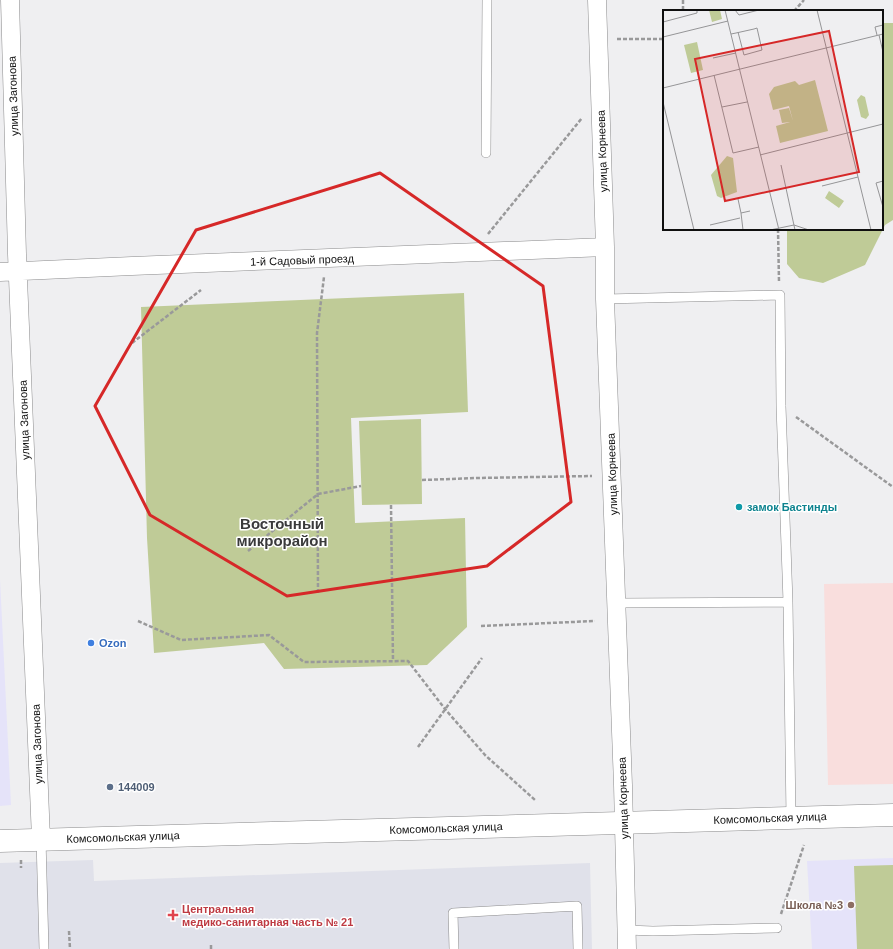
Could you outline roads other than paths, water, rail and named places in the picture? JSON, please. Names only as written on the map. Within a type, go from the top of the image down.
[{"type":"street","name":"улица Загонова","points":[[10,0],[18,271],[40,840]]},
{"type":"street","name":"улица Корнеева","points":[[597,0],[605,299],[617,603],[627,949]]},
{"type":"street","name":"1-й Садовый проезд","points":[[0,272],[604,247]]},
{"type":"street","name":"Комсомольская улица","points":[[0,841],[893,815]]},
{"type":"lane","points":[[486,153],[487,0]]},
{"type":"lane","points":[[605,299],[780,294],[781,406],[788,602],[791,818]]},
{"type":"lane","points":[[617,603],[788,602]]},
{"type":"lane","points":[[40,840],[44,949]]},
{"type":"lane","points":[[454,949],[453,913],[577,906],[578,949]]},
{"type":"lane","points":[[626,930],[661,931],[777,928]]},
{"type":"place","name":"замок Бастинды","points":[[739,507]]},
{"type":"place","name":"Ozon","points":[[91,643]]},
{"type":"place","name":"144009","points":[[110,787]]},
{"type":"place","name":"Школа №3","points":[[851,905]]},
{"type":"place","name":"Центральная медико-санитарная часть № 21","points":[[173,915]]},
{"type":"district","name":"Восточный микрорайон","points":[[282,532]]}]
